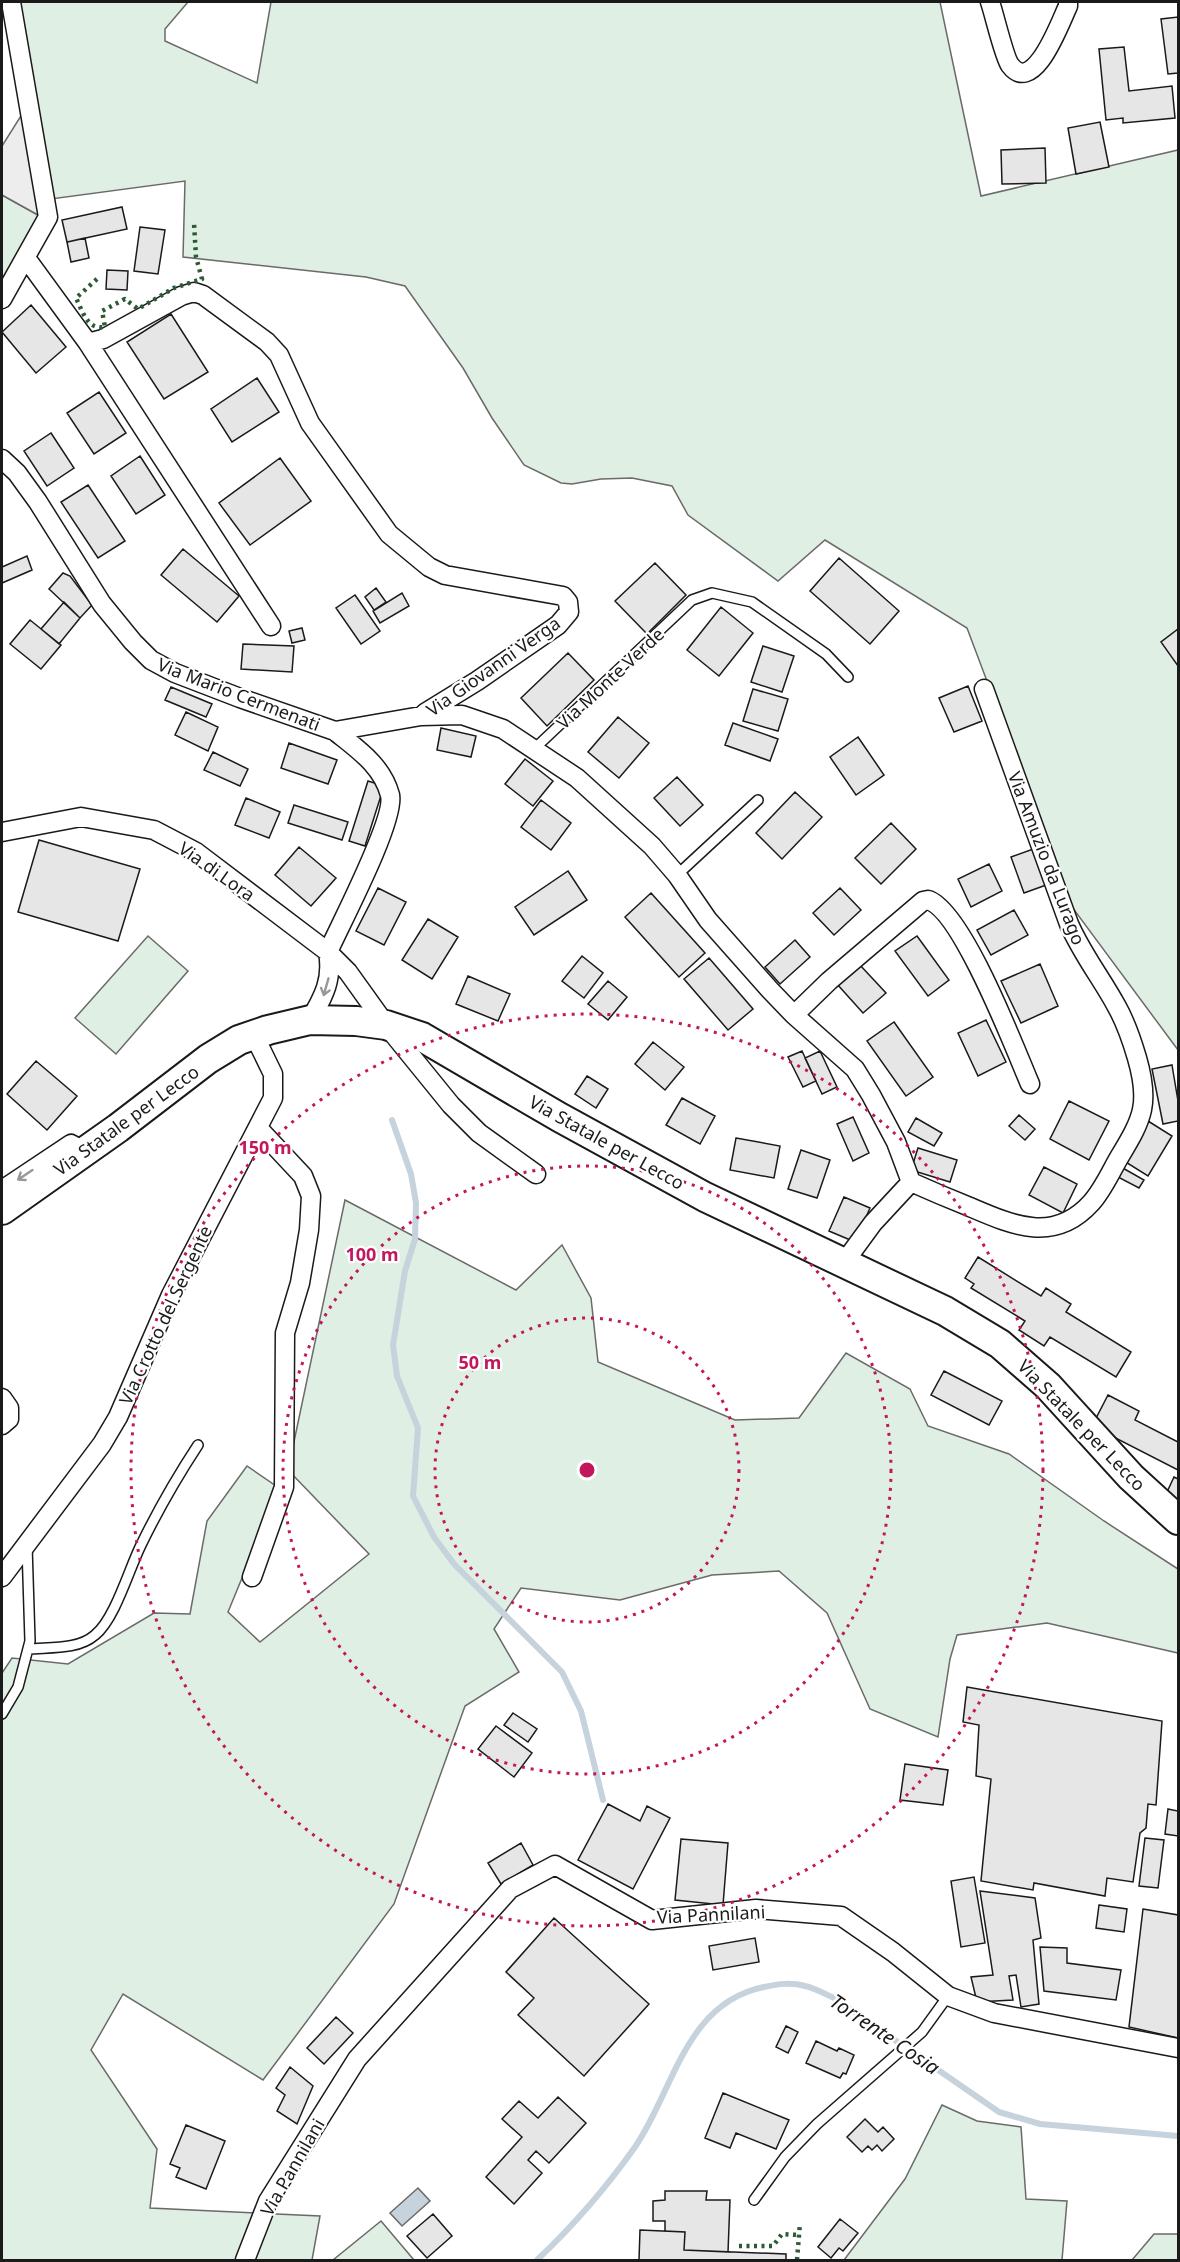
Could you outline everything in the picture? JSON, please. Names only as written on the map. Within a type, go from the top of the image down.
[{"type":"main road","name":"Via Statale per Lecco","points":[[2,1210],[208,1059],[239,1040],[310,1020],[386,1024],[422,1037],[559,1117],[695,1191],[945,1311],[1000,1344],[1048,1386],[1131,1477],[1179,1520]]},
{"type":"street","points":[[2,299],[48,217],[12,2]]},
{"type":"street","points":[[990,2],[1010,64],[1019,71],[1030,71],[1040,64],[1068,2]]},
{"type":"street","points":[[26,258],[88,343],[272,626]]},
{"type":"street","name":"Via Giovanni Verga","points":[[88,343],[103,339],[181,296],[194,292],[203,295],[267,342],[279,355],[310,423],[389,534],[429,567],[445,575],[563,596],[568,602],[569,612],[558,625],[477,681],[421,716]]},
{"type":"street","name":"Via Mario Cermenati","points":[[2,459],[17,473],[38,502],[102,604],[151,660],[175,673],[334,731],[421,716],[462,715],[503,729],[533,750]]},
{"type":"street","name":"Via Amuzio da Lurago","points":[[911,1182],[1018,1226],[1051,1226],[1071,1218],[1093,1202],[1138,1127],[1144,1109],[1144,1091],[1140,1070],[1130,1037],[1119,1009],[1075,938],[1069,924],[984,689]]},
{"type":"street","points":[[310,1020],[324,995],[331,967],[328,952],[380,841],[391,797],[374,763],[334,731]]},
{"type":"street","points":[[533,750],[578,778],[652,846],[677,875],[708,920],[794,1015],[855,1069],[871,1095],[896,1142],[911,1182],[873,1223],[843,1264]]},
{"type":"street","name":"Via di Lora","points":[[2,832],[81,817],[154,830],[196,852],[328,952],[348,972],[451,1105],[479,1133],[536,1174]]},
{"type":"street","points":[[794,1015],[829,981],[923,901],[933,901],[946,913],[981,969],[1030,1084]]},
{"type":"street","name":"Via Crotto del Sergente","points":[[2,1576],[102,1444],[118,1417],[171,1295],[273,1098],[273,1074],[254,1035]]},
{"type":"street","points":[[252,1577],[284,1486],[285,1333],[300,1283],[309,1230],[310,1196],[303,1176],[258,1128]]},
{"type":"street","points":[[2,1191],[71,1144],[84,1152]]},
{"type":"street","points":[[2,1398],[9,1408],[9,1419],[2,1425]]},
{"type":"street","name":"Via Pannilani","points":[[245,2260],[268,2201],[357,2059],[510,1889],[555,1865],[652,1920],[756,1909],[841,1916],[893,1952],[948,1996],[994,2013],[1179,2048]]},
{"type":"lane","name":"Via Monte Verde","points":[[533,750],[692,600],[712,593],[752,602],[826,654],[848,677]]},
{"type":"lane","points":[[677,875],[758,800]]},
{"type":"lane","points":[[28,1649],[80,1644],[96,1634],[116,1604],[139,1548],[164,1498],[198,1445]]},
{"type":"lane","points":[[2,1714],[18,1687],[30,1641],[27,1544]]},
{"type":"lane","points":[[754,2200],[784,2157],[817,2124],[922,2032],[948,1996]]},
{"type":"green space","points":[[19,2],[188,2],[165,29],[165,41],[257,83],[271,2],[940,2],[981,196],[1178,150],[1178,1050],[1072,907],[967,628],[825,540],[778,581],[688,515],[672,486],[632,478],[561,483],[524,465],[492,418],[463,368],[405,286],[366,277],[183,257],[185,181],[51,199]]},
{"type":"green space","points":[[2,195],[47,220],[2,298]]},
{"type":"green space","points":[[148,936],[188,971],[116,1054],[75,1018]]},
{"type":"green space","points":[[345,1200],[516,1290],[562,1245],[591,1298],[598,1362],[735,1420],[799,1418],[846,1353],[910,1389],[928,1426],[1009,1454],[1104,1521],[1178,1569],[1178,1653],[1047,1623],[957,1635],[950,1659],[938,1737],[870,1709],[827,1613],[779,1571],[712,1575],[620,1600],[521,1588],[494,1629],[519,1672],[465,1706],[394,1904],[263,2080],[123,1994],[91,2050],[157,2149],[150,2208],[320,2216],[312,2260],[2,2260],[2,1673],[12,1658],[68,1664],[154,1613],[190,1614],[207,1521],[247,1466],[279,1488],[228,1612],[260,1642],[369,1554],[288,1470]]},
{"type":"green space","points":[[942,2105],[977,2121],[1021,2127],[1026,2199],[1067,2201],[1062,2260],[844,2260],[905,2179]]},
{"type":"green space","points":[[381,2221],[414,2260],[333,2260]]},
{"type":"green space","points":[[1154,2234],[1178,2234],[1178,2260],[1132,2260]]},
{"type":"shaded area","points":[[29,103],[47,220],[2,195],[2,146]]},
{"type":"shaded area","points":[[418,2188],[430,2201],[402,2226],[390,2213]]},
{"type":"building","points":[[1178,17],[1178,73],[1168,74],[1161,19]]},
{"type":"building","points":[[1124,47],[1129,91],[1172,86],[1175,118],[1123,123],[1123,118],[1106,120],[1099,49]]},
{"type":"building","points":[[1100,122],[1109,167],[1076,174],[1068,128]]},
{"type":"building","points":[[1045,148],[1046,183],[1002,184],[1001,150]]},
{"type":"building","points":[[122,207],[127,229],[67,242],[62,220]]},
{"type":"building","points":[[140,227],[165,230],[158,274],[134,271]]},
{"type":"building","points":[[85,238],[89,258],[71,262],[67,242]]},
{"type":"building","points":[[107,270],[128,271],[127,290],[106,289]]},
{"type":"building","points":[[31,305],[66,347],[36,373],[2,332]]},
{"type":"building","points":[[171,314],[208,372],[164,399],[127,342]]},
{"type":"building","points":[[257,378],[279,412],[232,442],[211,409]]},
{"type":"building","points":[[99,392],[126,433],[94,454],[67,413]]},
{"type":"building","points":[[51,433],[74,468],[47,486],[24,451]]},
{"type":"building","points":[[140,456],[165,495],[136,514],[111,476]]},
{"type":"building","points":[[280,458],[311,501],[250,545],[219,503]]},
{"type":"building","points":[[88,485],[125,541],[98,558],[61,502]]},
{"type":"building","points":[[183,549],[239,596],[217,622],[161,575]]},
{"type":"building","points":[[27,556],[32,570],[2,583],[2,567]]},
{"type":"building","points":[[839,558],[899,611],[870,644],[810,591]]},
{"type":"building","points":[[655,563],[686,595],[647,634],[615,601]]},
{"type":"building","points":[[63,573],[70,576],[92,605],[80,618],[49,589]]},
{"type":"building","points":[[376,588],[386,602],[374,610],[365,597]]},
{"type":"building","points":[[402,593],[409,606],[380,623],[373,611]]},
{"type":"building","points":[[355,595],[380,631],[361,644],[336,608]]},
{"type":"building","points":[[64,602],[80,618],[59,644],[41,629]]},
{"type":"building","points":[[721,607],[753,633],[719,676],[687,650]]},
{"type":"building","points":[[30,620],[61,645],[41,669],[10,644]]},
{"type":"building","points":[[302,628],[305,640],[292,643],[289,631]]},
{"type":"building","points":[[1178,629],[1178,666],[1161,642]]},
{"type":"building","points":[[243,644],[294,646],[292,672],[241,669]]},
{"type":"building","points":[[763,646],[794,656],[782,692],[751,682]]},
{"type":"building","points":[[568,653],[594,680],[547,726],[521,698]]},
{"type":"building","points":[[968,686],[982,721],[954,732],[939,698]]},
{"type":"building","points":[[171,687],[212,704],[206,717],[165,700]]},
{"type":"building","points":[[753,689],[788,699],[778,731],[743,721]]},
{"type":"building","points":[[186,712],[218,727],[208,751],[175,735]]},
{"type":"building","points":[[618,717],[649,743],[619,778],[588,752]]},
{"type":"building","points":[[733,723],[778,739],[770,761],[725,745]]},
{"type":"building","points":[[441,728],[476,736],[471,757],[437,750]]},
{"type":"building","points":[[858,737],[884,775],[856,795],[830,757]]},
{"type":"building","points":[[289,743],[337,760],[328,784],[281,768]]},
{"type":"building","points":[[213,752],[248,769],[240,786],[204,770]]},
{"type":"building","points":[[525,759],[553,781],[533,806],[505,784]]},
{"type":"building","points":[[677,777],[703,805],[680,826],[654,798]]},
{"type":"building","points":[[368,781],[384,786],[365,846],[349,841]]},
{"type":"building","points":[[795,792],[822,817],[782,859],[756,833]]},
{"type":"building","points":[[246,798],[280,812],[269,838],[235,825]]},
{"type":"building","points":[[541,800],[571,823],[551,850],[521,827]]},
{"type":"building","points":[[294,805],[348,822],[342,840],[288,823]]},
{"type":"building","points":[[891,823],[916,849],[881,884],[855,858]]},
{"type":"building","points":[[39,840],[140,869],[118,941],[18,912]]},
{"type":"building","points":[[299,847],[336,878],[311,906],[275,875]]},
{"type":"building","points":[[1036,848],[1049,884],[1024,893],[1011,857]]},
{"type":"building","points":[[989,864],[1002,891],[971,907],[958,879]]},
{"type":"building","points":[[568,871],[587,900],[534,935],[515,907]]},
{"type":"building","points":[[378,888],[406,902],[384,945],[356,931]]},
{"type":"building","points":[[840,888],[861,910],[834,935],[813,913]]},
{"type":"building","points":[[651,893],[705,953],[679,977],[625,917]]},
{"type":"building","points":[[1014,910],[1028,935],[991,955],[977,930]]},
{"type":"building","points":[[428,919],[458,937],[432,979],[402,960]]},
{"type":"building","points":[[917,936],[949,980],[928,996],[895,951]]},
{"type":"building","points":[[795,940],[810,957],[780,984],[765,967]]},
{"type":"building","points":[[582,956],[603,973],[584,998],[562,981]]},
{"type":"building","points":[[709,958],[753,1009],[728,1030],[684,979]]},
{"type":"building","points":[[859,964],[886,993],[863,1013],[837,984]]},
{"type":"building","points":[[1040,964],[1058,1006],[1021,1023],[1001,981]]},
{"type":"building","points":[[468,976],[510,994],[498,1021],[456,1004]]},
{"type":"building","points":[[608,981],[627,997],[608,1020],[588,1004]]},
{"type":"building","points":[[986,1020],[1006,1062],[978,1076],[958,1033]]},
{"type":"building","points":[[894,1022],[933,1077],[906,1096],[867,1041]]},
{"type":"building","points":[[653,1042],[684,1067],[665,1090],[635,1064]]},
{"type":"building","points":[[802,1051],[816,1081],[803,1087],[788,1057]]},
{"type":"building","points":[[820,1051],[837,1087],[822,1094],[805,1058]]},
{"type":"building","points":[[36,1061],[77,1096],[47,1130],[7,1094]]},
{"type":"building","points":[[1172,1065],[1178,1101],[1178,1121],[1163,1124],[1152,1069]]},
{"type":"building","points":[[587,1076],[608,1089],[596,1108],[575,1094]]},
{"type":"building","points":[[682,1098],[715,1116],[700,1144],[666,1125]]},
{"type":"building","points":[[1069,1101],[1109,1121],[1089,1160],[1050,1139]]},
{"type":"building","points":[[1019,1115],[1035,1129],[1025,1140],[1009,1126]]},
{"type":"building","points":[[853,1117],[869,1153],[853,1161],[837,1124]]},
{"type":"building","points":[[916,1118],[942,1133],[934,1146],[908,1132]]},
{"type":"building","points":[[1148,1121],[1172,1136],[1148,1176],[1124,1161]]},
{"type":"building","points":[[736,1138],[780,1146],[774,1178],[730,1170]]},
{"type":"building","points":[[918,1148],[957,1160],[950,1182],[911,1170]]},
{"type":"building","points":[[801,1150],[830,1160],[817,1198],[788,1189]]},
{"type":"building","points":[[1044,1167],[1077,1184],[1063,1213],[1029,1195]]},
{"type":"building","points":[[1121,1167],[1144,1180],[1139,1188],[1116,1176]]},
{"type":"building","points":[[844,1197],[870,1208],[855,1242],[829,1231]]},
{"type":"building","points":[[978,1257],[1041,1296],[1046,1288],[1071,1304],[1066,1312],[1131,1352],[1116,1377],[1050,1337],[1044,1346],[1019,1330],[1025,1321],[971,1288],[974,1284],[965,1278]]},
{"type":"building","points":[[944,1371],[1002,1401],[989,1425],[931,1395]]},
{"type":"building","points":[[1108,1395],[1139,1411],[1135,1420],[1178,1442],[1178,1470],[1092,1426]]},
{"type":"building","points":[[1174,1477],[1178,1479],[1178,1500],[1167,1492]]},
{"type":"building","points":[[967,1687],[1162,1721],[1156,1805],[1148,1804],[1146,1828],[1140,1833],[1133,1882],[1107,1878],[1105,1896],[1034,1883],[1033,1890],[981,1881],[991,1779],[976,1776],[979,1725],[963,1722]]},
{"type":"building","points":[[513,1713],[537,1729],[528,1742],[504,1725]]},
{"type":"building","points":[[496,1726],[532,1753],[514,1777],[478,1749]]},
{"type":"building","points":[[905,1764],[948,1770],[943,1805],[900,1800]]},
{"type":"building","points":[[608,1804],[640,1821],[647,1806],[670,1818],[633,1889],[578,1860]]},
{"type":"building","points":[[1168,1809],[1178,1811],[1178,1836],[1165,1834]]},
{"type":"building","points":[[1145,1838],[1164,1840],[1158,1888],[1139,1886]]},
{"type":"building","points":[[681,1839],[728,1843],[723,1905],[675,1900]]},
{"type":"building","points":[[521,1843],[533,1865],[501,1884],[488,1863]]},
{"type":"building","points":[[974,1877],[985,1943],[961,1947],[951,1881]]},
{"type":"building","points":[[980,1891],[1035,1898],[1041,1938],[1033,1940],[1039,2004],[1021,2007],[1016,1975],[1009,1976],[1013,2000],[977,2002],[971,1977],[993,1975]]},
{"type":"building","points":[[1099,1905],[1127,1909],[1124,1932],[1096,1928]]},
{"type":"building","points":[[1143,1909],[1178,1915],[1178,2038],[1129,2027]]},
{"type":"building","points":[[554,1918],[649,2004],[584,2076],[518,2015],[534,1998],[506,1972]]},
{"type":"building","points":[[755,1938],[759,1962],[713,1970],[709,1946]]},
{"type":"building","points":[[1040,1947],[1067,1948],[1067,1963],[1121,1970],[1116,2000],[1044,1991]]},
{"type":"building","points":[[336,2017],[353,2033],[324,2064],[307,2048]]},
{"type":"building","points":[[786,2026],[798,2032],[788,2053],[776,2047]]},
{"type":"building","points":[[816,2041],[837,2051],[839,2048],[854,2055],[846,2074],[843,2073],[840,2078],[806,2063]]},
{"type":"building","points":[[290,2067],[313,2086],[297,2124],[277,2111],[285,2095],[276,2088]]},
{"type":"building","points":[[723,2093],[789,2120],[776,2149],[736,2133],[730,2148],[705,2138]]},
{"type":"building","points":[[558,2097],[586,2123],[549,2163],[536,2151],[528,2160],[542,2173],[514,2204],[486,2177],[522,2137],[502,2119],[519,2101],[538,2118]]},
{"type":"building","points":[[865,2119],[878,2132],[883,2127],[894,2139],[882,2151],[877,2145],[872,2150],[868,2146],[862,2152],[847,2137]]},
{"type":"building","points":[[186,2125],[225,2141],[206,2189],[176,2177],[180,2168],[170,2164]]},
{"type":"building","points":[[665,2191],[707,2191],[706,2200],[730,2200],[728,2252],[684,2250],[685,2232],[665,2231],[665,2221],[653,2221],[653,2201],[665,2200]]},
{"type":"building","points":[[433,2214],[452,2236],[427,2258],[407,2236]]},
{"type":"building","points":[[840,2219],[858,2233],[843,2251],[839,2248],[831,2258],[818,2247]]},
{"type":"building","points":[[640,2230],[685,2232],[684,2250],[786,2254],[786,2260],[639,2260]]},
{"type":"waterway","points":[[392,1120],[411,1174],[416,1203],[415,1239],[405,1271],[393,1345],[397,1376],[418,1428],[413,1496],[434,1537],[454,1564],[562,1672],[581,1711],[603,1800]]},
{"type":"waterway","name":"Torrente Cosia","points":[[537,2260],[589,2206],[635,2147],[684,2052],[699,2030],[716,2011],[737,1996],[769,1986],[800,1985],[834,1998],[999,2112],[1040,2124],[1178,2136]]},
{"type":"hedge","points":[[97,279],[76,298],[86,319],[99,327],[105,327],[102,311],[125,299],[138,309],[174,288],[202,279],[196,257],[194,223]]},
{"type":"hedge","points":[[797,2260],[800,2223]]},
{"type":"hedge","points":[[739,2246],[773,2246],[782,2234],[799,2235]]}]
